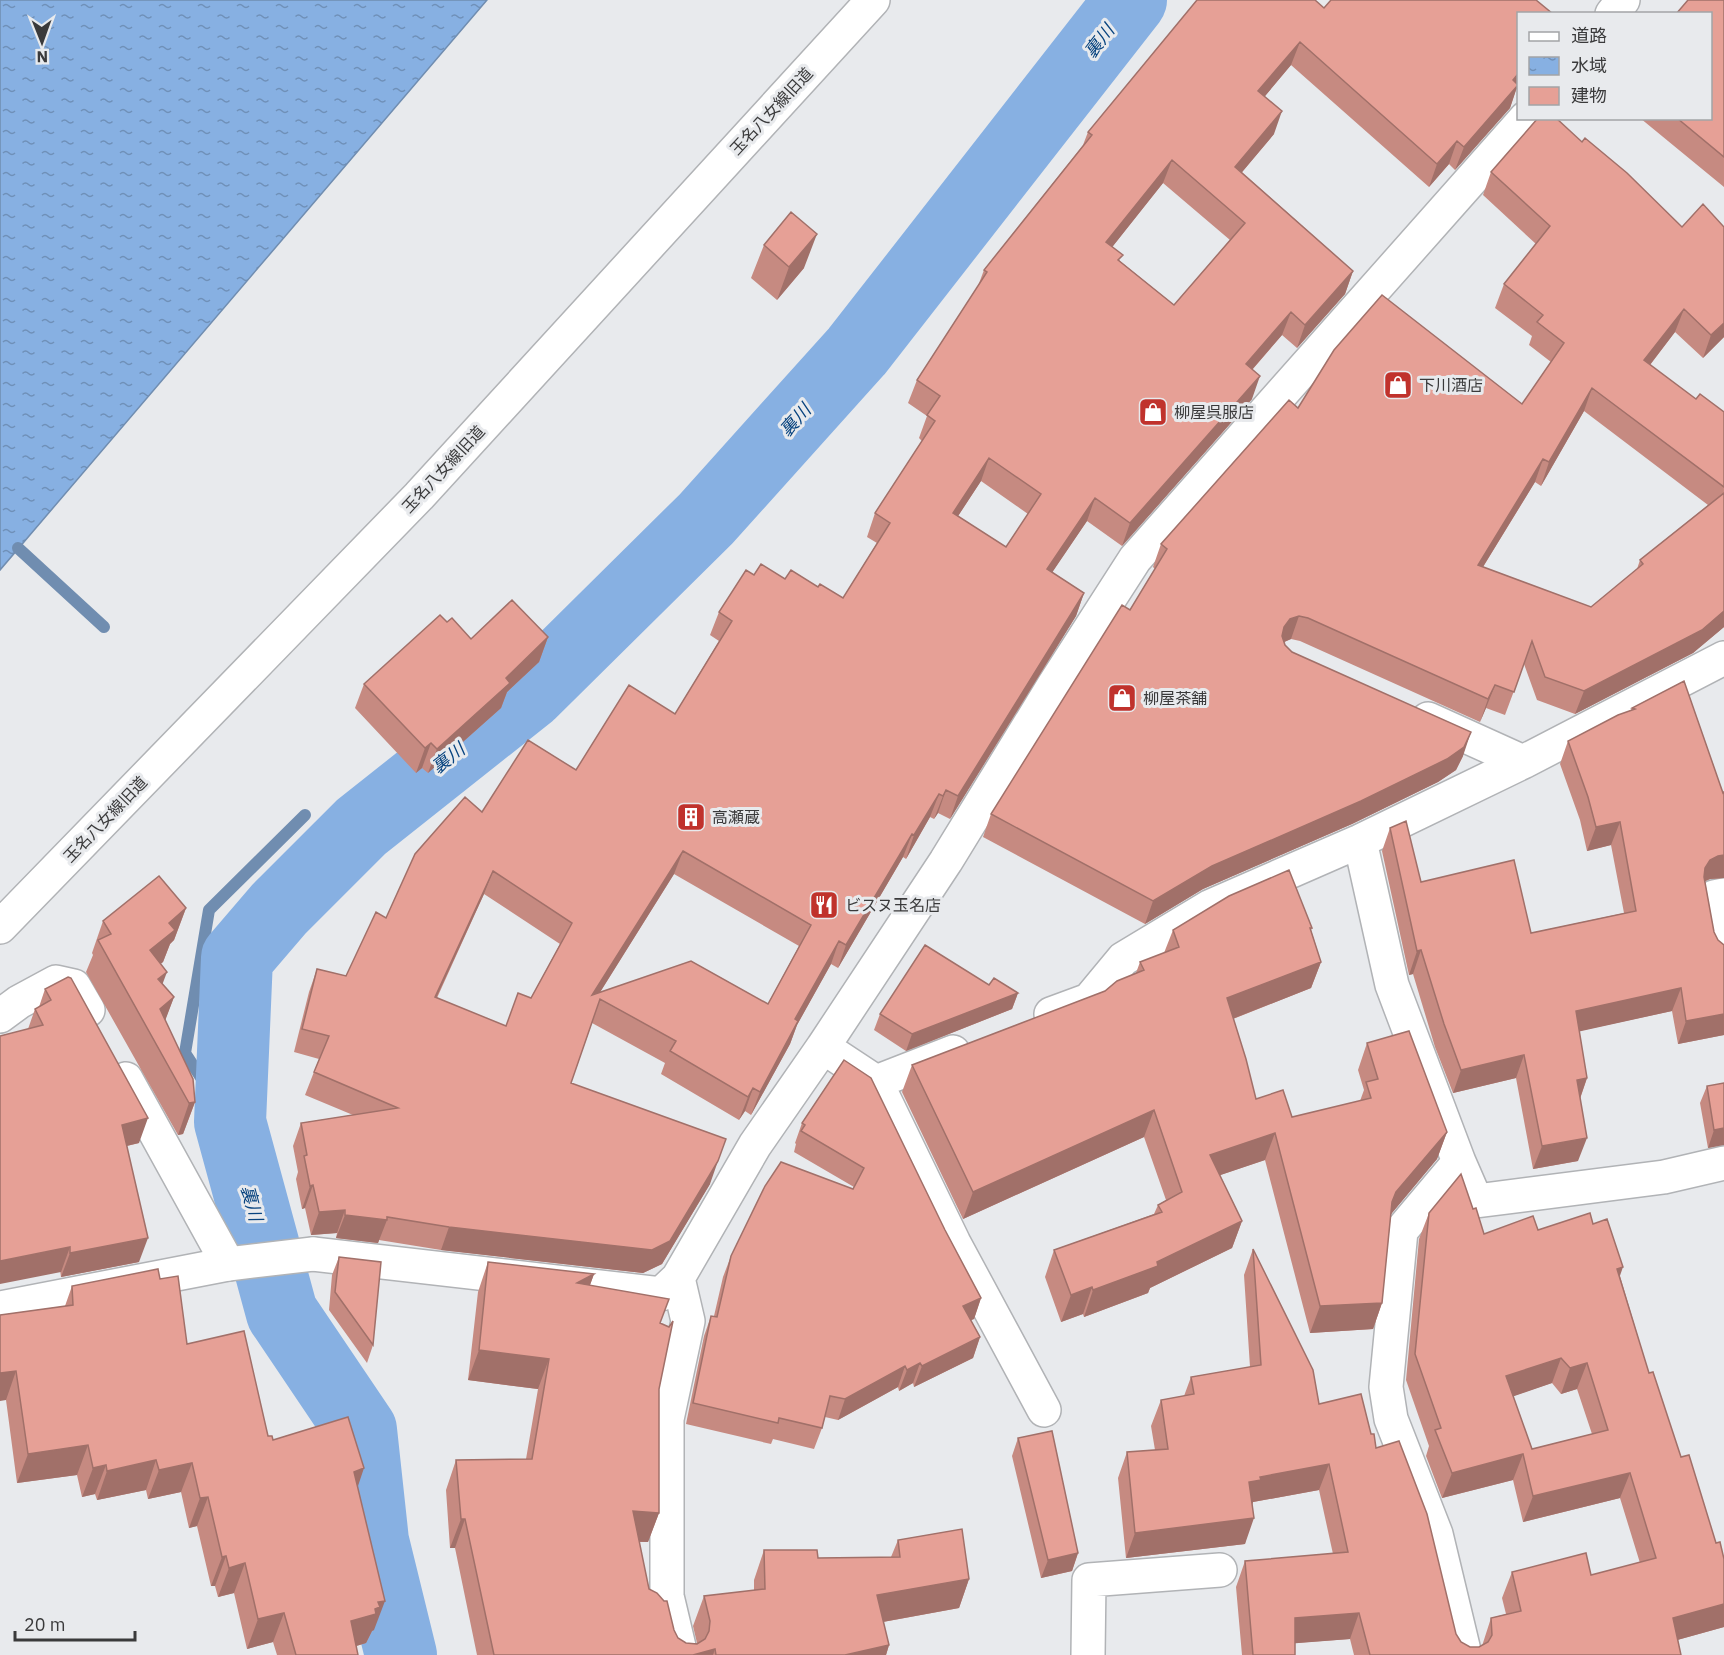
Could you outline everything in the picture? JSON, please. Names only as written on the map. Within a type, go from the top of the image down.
[{"type":"street","name":"玉名八女線旧道","points":[[0,927],[419,496],[873,0]]},
{"type":"street","points":[[1614,12],[1623,0]]},
{"type":"street","points":[[0,1308],[232,1264],[313,1254],[661,1294],[678,1278],[755,1145],[946,861],[1054,685],[1135,559],[1524,120]]},
{"type":"street","points":[[1025,1024],[1089,1000],[1123,960],[1211,906],[1360,841],[1523,762],[1724,658]]},
{"type":"street","points":[[1397,705],[1523,762]]},
{"type":"street","points":[[1360,841],[1392,985],[1459,1162],[1476,1200],[1664,1177],[1724,1163]]},
{"type":"street","points":[[1724,895],[1713,897],[1724,952]]},
{"type":"street","points":[[0,1016],[19,1002],[56,982],[74,986],[232,1264]]},
{"type":"street","points":[[876,1082],[983,1041]]},
{"type":"street","points":[[823,1047],[876,1082],[954,1243],[1044,1410]]},
{"type":"street","points":[[1459,1162],[1401,1231],[1386,1387],[1391,1419],[1436,1534],[1465,1655]]},
{"type":"street","points":[[678,1278],[688,1321],[667,1419],[667,1596],[681,1655]]},
{"type":"street","points":[[1088,1655],[1089,1580],[1220,1570]]},
{"type":"water","points":[[0,0],[487,0],[0,570]]},
{"type":"building","points":[[1197,0],[1315,0],[1324,8],[1331,0],[1536,0],[1551,12],[1517,12],[1517,75],[1513,80],[1517,86],[1464,147],[1457,141],[1437,164],[1300,42],[1258,91],[1282,111],[1235,167],[1353,271],[1305,325],[1291,312],[1246,364],[1260,376],[1130,523],[1095,498],[1047,569],[1084,593],[958,796],[946,790],[943,796],[939,794],[914,835],[912,834],[846,945],[839,941],[795,1019],[798,1021],[760,1092],[753,1088],[748,1097],[670,1051],[676,1041],[600,999],[571,1083],[726,1139],[718,1161],[670,1241],[652,1250],[449,1227],[387,1217],[387,1220],[345,1215],[345,1210],[319,1212],[313,1185],[310,1186],[301,1123],[398,1108],[314,1072],[329,1036],[302,1029],[317,969],[346,976],[376,912],[386,918],[415,854],[465,797],[482,812],[528,740],[576,770],[629,685],[675,714],[732,621],[719,612],[746,570],[754,575],[761,564],[785,579],[791,570],[818,587],[820,584],[843,598],[890,523],[875,513],[935,421],[927,415],[940,396],[917,380],[987,272],[984,270],[1092,135],[1088,132]],"holes":[[[1172,160],[1245,223],[1174,305],[1118,260],[1123,255],[1106,242]],[[989,458],[1041,494],[1006,547],[953,513]],[[683,851],[811,925],[768,1004],[691,961],[592,995]],[[493,871],[572,923],[531,998],[518,993],[506,1026],[435,997]]]},
{"type":"building","points":[[1688,0],[1724,0],[1724,157],[1679,120],[1712,120],[1712,12],[1678,12]]},
{"type":"building","points":[[1536,120],[1558,120],[1582,142],[1585,138],[1627,173],[1682,227],[1703,204],[1724,227],[1724,323],[1711,335],[1684,309],[1644,360],[1696,399],[1700,394],[1724,412],[1724,487],[1592,388],[1549,462],[1543,459],[1478,565],[1591,607],[1643,564],[1640,560],[1724,493],[1724,611],[1702,630],[1584,691],[1545,677],[1532,641],[1514,692],[1495,685],[1488,699],[1308,618],[1299,616],[1290,619],[1284,627],[1282,636],[1285,645],[1292,652],[1471,732],[1464,747],[1447,759],[1361,801],[1212,866],[1153,901],[991,814],[1122,605],[1130,610],[1167,549],[1161,544],[1289,400],[1298,408],[1334,350],[1382,295],[1522,404],[1564,343],[1537,322],[1543,315],[1504,284],[1550,226],[1491,172]]},
{"type":"building","points":[[791,212],[817,234],[789,267],[764,245]]},
{"type":"building","points":[[512,600],[548,637],[506,678],[510,683],[437,749],[431,743],[425,748],[364,684],[440,615],[447,622],[452,618],[471,639]]},
{"type":"building","points":[[1684,681],[1724,792],[1724,855],[1710,860],[1705,868],[1704,877],[1714,932],[1724,945],[1724,1014],[1686,1021],[1681,988],[1576,1011],[1587,1078],[1577,1080],[1587,1138],[1542,1146],[1524,1055],[1461,1070],[1421,950],[1417,951],[1390,828],[1406,821],[1421,882],[1514,860],[1531,933],[1636,911],[1620,822],[1596,827],[1568,741],[1618,715],[1635,709],[1632,708]]},
{"type":"building","points":[[1289,870],[1312,928],[1310,928],[1321,962],[1227,998],[1256,1099],[1283,1090],[1292,1117],[1371,1098],[1366,1082],[1378,1079],[1367,1043],[1409,1031],[1447,1132],[1396,1192],[1392,1202],[1382,1303],[1320,1306],[1275,1133],[1210,1155],[1242,1221],[1157,1262],[1158,1266],[1093,1290],[1092,1287],[1071,1295],[1054,1250],[1162,1212],[1158,1205],[1182,1192],[1154,1110],[973,1192],[912,1065],[1105,991],[1117,981],[1144,970],[1140,962],[1179,947],[1173,930],[1229,896]]},
{"type":"building","points":[[159,876],[186,908],[169,923],[175,930],[150,950],[167,972],[158,979],[174,997],[160,1009],[193,1079],[195,1102],[189,1103],[98,940],[111,934],[103,921]]},
{"type":"building","points":[[925,945],[989,985],[994,978],[1018,993],[912,1034],[880,1014]]},
{"type":"building","points":[[68,977],[71,978],[148,1118],[122,1125],[148,1238],[70,1253],[70,1247],[0,1261],[0,1036],[43,1025],[35,1009],[51,1000],[45,989]]},
{"type":"building","points":[[844,1060],[871,1078],[981,1298],[963,1306],[980,1337],[922,1366],[920,1363],[907,1370],[905,1366],[845,1399],[830,1396],[822,1428],[779,1418],[778,1423],[693,1403],[711,1316],[717,1317],[731,1256],[765,1186],[781,1162],[853,1189],[864,1168],[801,1131],[805,1125],[802,1123]]},
{"type":"building","points":[[1724,1083],[1724,1128],[1714,1130],[1707,1086]]},
{"type":"building","points":[[1461,1174],[1473,1209],[1476,1208],[1484,1234],[1533,1216],[1538,1230],[1590,1213],[1593,1224],[1607,1219],[1623,1267],[1617,1269],[1649,1373],[1653,1372],[1681,1457],[1689,1455],[1716,1543],[1720,1542],[1724,1559],[1724,1604],[1673,1618],[1681,1655],[1370,1655],[1359,1613],[1295,1618],[1295,1655],[1253,1655],[1245,1561],[1348,1552],[1329,1464],[1260,1477],[1261,1480],[1249,1482],[1254,1518],[1135,1533],[1127,1452],[1168,1449],[1161,1400],[1194,1394],[1191,1377],[1261,1365],[1253,1249],[1313,1370],[1319,1404],[1361,1394],[1371,1434],[1374,1434],[1376,1448],[1399,1441],[1427,1514],[1456,1634],[1461,1642],[1470,1647],[1479,1647],[1488,1642],[1492,1635],[1491,1618],[1521,1611],[1512,1572],[1586,1553],[1591,1575],[1656,1558],[1630,1473],[1533,1496],[1523,1454],[1452,1473],[1435,1430],[1441,1428],[1415,1354],[1429,1213]],"holes":[[[1561,1358],[1570,1368],[1587,1363],[1608,1430],[1532,1449],[1506,1376]]]},
{"type":"building","points":[[339,1257],[381,1262],[373,1345],[335,1292]]},
{"type":"building","points":[[488,1262],[594,1274],[577,1283],[669,1299],[660,1323],[669,1327],[673,1321],[659,1389],[659,1513],[633,1511],[649,1589],[667,1601],[678,1638],[686,1643],[697,1644],[705,1639],[710,1621],[704,1596],[765,1589],[764,1550],[817,1550],[818,1558],[900,1557],[898,1540],[962,1529],[969,1579],[877,1595],[889,1645],[845,1655],[716,1655],[715,1649],[693,1655],[494,1655],[465,1519],[461,1519],[456,1460],[532,1459],[549,1359],[479,1350]]},
{"type":"building","points":[[158,1269],[160,1279],[178,1276],[187,1344],[244,1331],[268,1436],[272,1436],[273,1440],[348,1417],[364,1468],[354,1472],[385,1601],[378,1602],[380,1607],[375,1609],[376,1614],[351,1621],[358,1655],[296,1655],[284,1613],[258,1619],[245,1563],[229,1568],[226,1556],[222,1557],[208,1497],[200,1498],[192,1463],[159,1470],[156,1460],[107,1471],[106,1465],[93,1468],[88,1445],[28,1454],[16,1371],[0,1373],[0,1315],[73,1305],[72,1286]]},
{"type":"building","points":[[1052,1431],[1078,1553],[1048,1560],[1018,1438]]},
{"type":"waterway","name":"裏川","points":[[401,1655],[373,1541],[361,1430],[282,1313],[230,1122],[237,958],[279,909],[361,827],[530,693],[706,519],[857,351],[1131,0]]},
{"type":"waterway","points":[[18,548],[104,627]]},
{"type":"waterway","points":[[230,1122],[185,1053],[209,910],[305,815]]},
{"type":"place","name":"下川酒店","points":[[1398,385]]},
{"type":"place","name":"柳屋呉服店","points":[[1153,412]]},
{"type":"place","name":"柳屋茶舗","points":[[1122,698]]},
{"type":"place","name":"高瀬蔵","points":[[691,817]]},
{"type":"place","name":"ビスヌ玉名店","points":[[824,905]]}]
